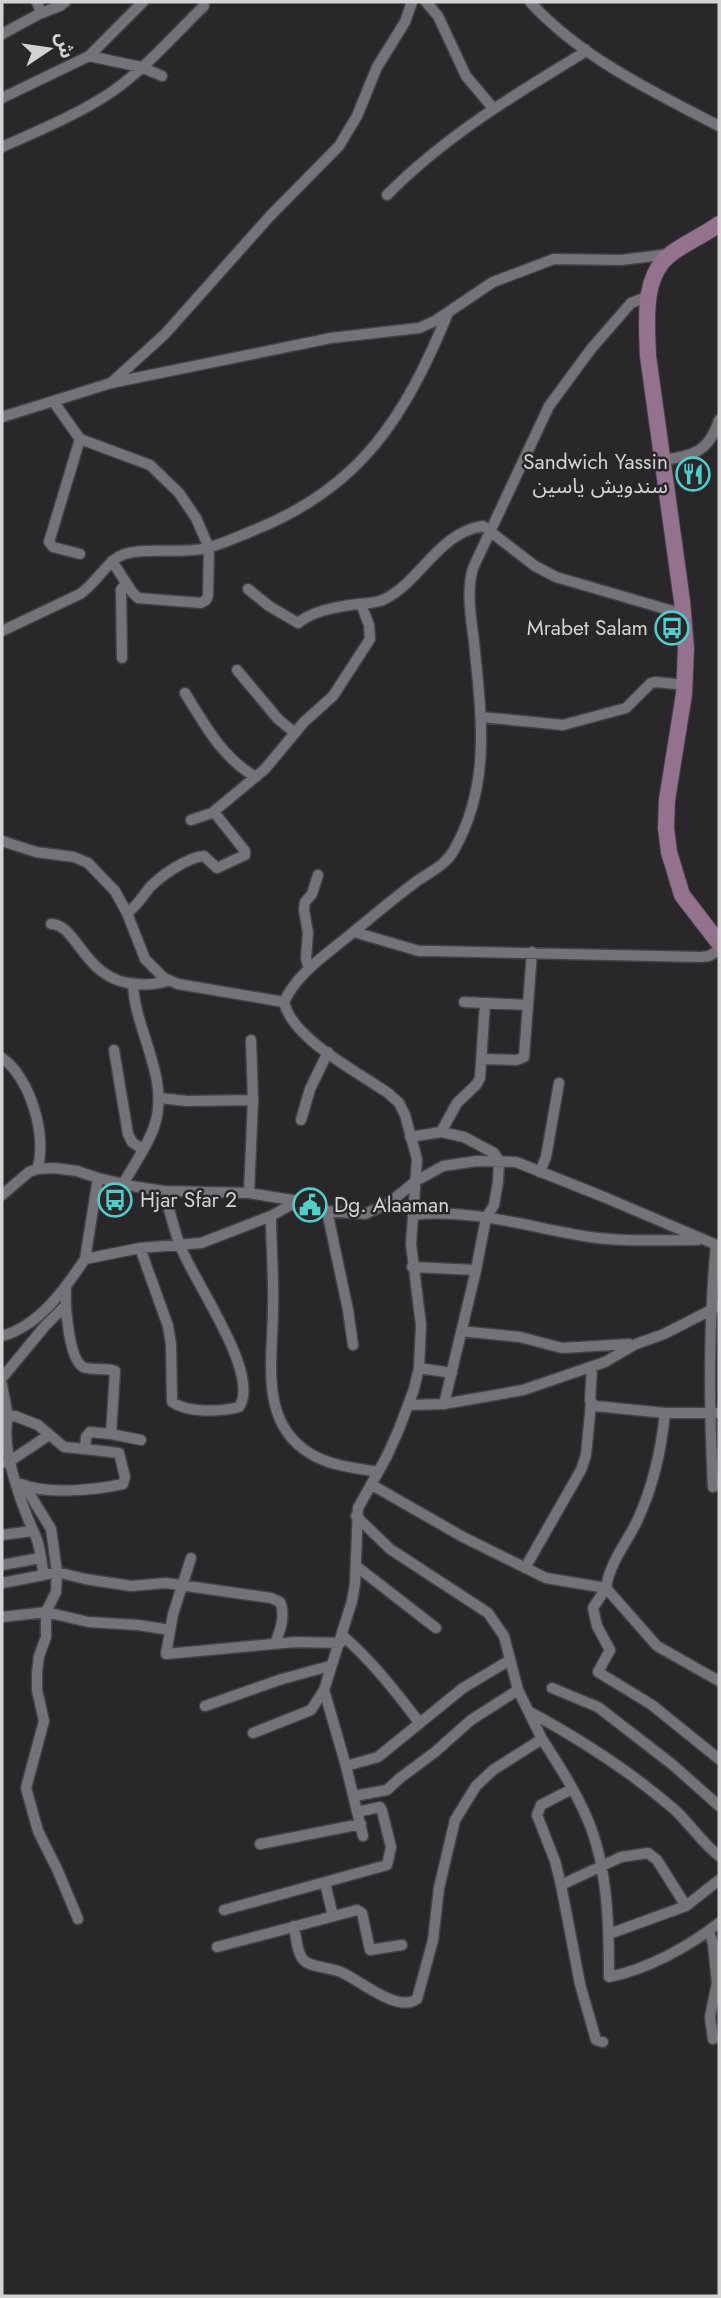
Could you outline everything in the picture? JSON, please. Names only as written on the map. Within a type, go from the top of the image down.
[{"type":"street","points":[[37,2],[39,14]]},
{"type":"street","points":[[2,34],[65,2]]},
{"type":"street","points":[[2,98],[89,56],[143,2]]},
{"type":"street","points":[[111,383],[165,334],[270,216],[339,146],[357,116],[377,66],[405,22],[412,2]]},
{"type":"street","points":[[426,2],[438,16],[466,76],[493,108]]},
{"type":"street","points":[[530,2],[544,17],[585,49],[719,126]]},
{"type":"street","points":[[2,146],[39,131],[111,92],[204,6]]},
{"type":"street","points":[[387,195],[403,179],[493,108],[580,55],[585,49]]},
{"type":"street","points":[[89,56],[141,67],[162,76]]},
{"type":"street","points":[[2,429],[4,416],[111,383],[320,340],[425,326],[493,282],[526,268],[554,259],[621,260],[670,254],[719,225]]},
{"type":"street","points":[[670,254],[655,275],[649,296],[648,356],[686,649],[685,685],[667,800],[666,828],[682,895],[719,943]]},
{"type":"street","points":[[253,1733],[311,1710],[324,1690],[352,1601],[356,1566],[356,1516],[414,1389],[419,1368],[421,1325],[412,1266],[417,1159],[405,1115],[399,1103],[388,1093],[327,1052],[300,1029],[286,1010],[284,1002],[291,988],[309,969],[383,906],[437,869],[454,851],[469,815],[482,753],[469,585],[474,568],[549,406],[591,349],[631,303],[649,296]]},
{"type":"street","points":[[2,631],[80,594],[91,586],[117,557],[133,553],[209,548],[285,518],[333,488],[378,441],[401,409],[421,374],[449,311]]},
{"type":"street","points":[[53,401],[80,439],[140,460],[158,471],[190,508],[209,548],[208,596],[201,603],[138,598],[112,561]]},
{"type":"street","points":[[662,460],[686,457],[697,452],[715,433],[719,420]]},
{"type":"street","points":[[80,439],[49,542],[53,547],[80,554]]},
{"type":"street","points":[[248,589],[298,623],[310,615],[325,611],[382,601],[403,587],[451,538],[474,527],[483,526],[535,566],[556,577],[683,614]]},
{"type":"street","points":[[122,658],[121,590],[126,583]]},
{"type":"street","points":[[191,820],[214,812],[272,763],[282,747],[333,695],[370,639],[369,625],[361,604]]},
{"type":"street","points":[[237,670],[278,719],[295,733]]},
{"type":"street","points":[[481,717],[563,725],[626,708],[656,682],[685,685]]},
{"type":"street","points":[[185,693],[215,742],[232,760],[256,777]]},
{"type":"street","points":[[127,913],[141,902],[156,882],[196,857],[204,856],[216,868],[245,855],[245,851],[214,812]]},
{"type":"street","points":[[2,841],[36,852],[74,857],[88,863],[116,891],[145,959],[154,971],[169,980],[178,984],[284,1002]]},
{"type":"street","points":[[309,969],[304,910],[318,875]]},
{"type":"street","points":[[51,924],[63,928],[97,970],[112,979],[133,984],[162,983],[169,980]]},
{"type":"street","points":[[354,932],[419,951],[701,957],[719,950]]},
{"type":"street","points":[[482,1059],[517,1060],[524,1057],[532,953]]},
{"type":"street","points":[[123,1184],[154,1127],[160,1098],[134,1004],[133,984]]},
{"type":"street","points":[[464,1002],[528,1005]]},
{"type":"street","points":[[442,1132],[457,1103],[479,1081],[485,1003]]},
{"type":"street","points":[[249,1193],[253,1100],[251,1040]]},
{"type":"street","points":[[114,1050],[128,1134],[132,1142],[142,1149]]},
{"type":"street","points":[[301,1120],[310,1088],[327,1052]]},
{"type":"street","points":[[2,1058],[19,1077],[38,1122],[42,1143],[37,1169]]},
{"type":"street","points":[[540,1172],[546,1157],[559,1083]]},
{"type":"street","points":[[160,1098],[187,1101],[253,1100]]},
{"type":"street","points":[[410,1137],[442,1132],[464,1137],[494,1153],[499,1161],[494,1205],[486,1218],[444,1404]]},
{"type":"street","points":[[2,1195],[22,1176],[37,1169],[67,1169],[123,1184],[164,1191],[249,1193],[298,1201],[327,1211],[365,1214],[389,1203],[416,1181],[443,1166],[499,1161],[516,1162],[628,1207],[718,1246],[713,1487]]},
{"type":"street","points":[[2,1336],[11,1334],[28,1323],[66,1287],[85,1259],[98,1178]]},
{"type":"street","points":[[140,1248],[168,1326],[172,1353],[172,1402],[177,1406],[202,1410],[239,1407],[244,1397],[240,1364],[179,1244],[164,1191]]},
{"type":"street","points":[[85,1259],[140,1248],[201,1243],[271,1216],[298,1201]]},
{"type":"street","points":[[327,1211],[353,1345]]},
{"type":"street","points":[[413,1215],[437,1212],[620,1240],[704,1240]]},
{"type":"street","points":[[271,1216],[273,1308],[270,1360],[274,1405],[278,1417],[284,1429],[312,1455],[378,1472]]},
{"type":"street","points":[[412,1266],[476,1270]]},
{"type":"street","points":[[66,1287],[65,1306],[74,1353],[79,1363],[86,1368],[115,1371],[111,1434]]},
{"type":"street","points":[[2,1378],[65,1306]]},
{"type":"street","points":[[408,1405],[444,1404],[523,1390],[592,1367],[715,1308]]},
{"type":"street","points":[[461,1331],[520,1337],[574,1349],[636,1344]]},
{"type":"street","points":[[574,1349],[577,1372]]},
{"type":"street","points":[[526,1568],[581,1470],[586,1455],[592,1404],[592,1367]]},
{"type":"street","points":[[419,1368],[452,1373]]},
{"type":"street","points":[[2,1385],[7,1463],[49,1524],[55,1546],[57,1572],[56,1592],[46,1612],[46,1637],[37,1672],[37,1690],[44,1721],[26,1788],[38,1831],[78,1919]]},
{"type":"street","points":[[592,1404],[664,1413],[714,1413]]},
{"type":"street","points":[[664,1413],[662,1443],[654,1482],[632,1532],[613,1561],[606,1588],[593,1608],[597,1626],[610,1650],[598,1672],[652,1704],[719,1759]]},
{"type":"street","points":[[5,1417],[15,1416],[38,1425],[64,1447],[119,1453],[124,1467],[125,1482],[80,1490],[33,1488],[19,1483]]},
{"type":"street","points":[[85,1449],[86,1437],[90,1432],[141,1440]]},
{"type":"street","points":[[7,1463],[49,1435]]},
{"type":"street","points":[[19,1483],[44,1575]]},
{"type":"street","points":[[372,1485],[546,1578],[606,1588],[657,1646],[719,1681]]},
{"type":"street","points":[[356,1516],[390,1549],[488,1613],[500,1628],[526,1711],[572,1789],[593,1832],[609,1934],[609,1978],[642,1967],[719,1923]]},
{"type":"street","points":[[2,1535],[32,1531]]},
{"type":"street","points":[[2,1565],[40,1558]]},
{"type":"street","points":[[191,1558],[170,1630],[166,1651],[168,1655],[341,1639],[363,1653],[419,1722]]},
{"type":"street","points":[[356,1566],[436,1628]]},
{"type":"street","points":[[2,1583],[57,1572],[131,1586],[166,1583],[277,1600],[283,1610],[281,1628],[275,1644]]},
{"type":"street","points":[[2,1617],[46,1612],[89,1622],[170,1630]]},
{"type":"street","points":[[346,1766],[379,1757],[463,1688],[510,1660]]},
{"type":"street","points":[[205,1706],[282,1679],[330,1666]]},
{"type":"street","points":[[552,1688],[598,1707],[673,1765],[719,1807]]},
{"type":"street","points":[[324,1690],[363,1836]]},
{"type":"street","points":[[354,1796],[387,1790],[471,1720],[518,1690]]},
{"type":"street","points":[[526,1711],[583,1742],[634,1778],[678,1813],[719,1857]]},
{"type":"street","points":[[294,1926],[301,1956],[306,1962],[343,1973],[393,2000],[406,2004],[414,2001],[421,1992],[433,1940],[439,1888],[455,1820],[476,1786],[493,1770],[542,1739]]},
{"type":"street","points":[[572,1789],[541,1805],[537,1815],[555,1861],[580,1984],[596,2040],[603,2042]]},
{"type":"street","points":[[224,1910],[388,1864],[391,1847],[380,1807],[357,1812]]},
{"type":"street","points":[[260,1844],[361,1824]]},
{"type":"street","points":[[561,1885],[600,1865],[634,1854],[648,1853],[657,1860],[686,1906]]},
{"type":"street","points":[[609,1934],[686,1906],[719,1880]]},
{"type":"street","points":[[325,1883],[333,1916]]},
{"type":"street","points":[[217,1947],[357,1910],[360,1912],[371,1951],[402,1945]]},
{"type":"street","points":[[709,1931],[717,1983],[710,2017],[713,2039]]},
{"type":"place","name":"Sandwich Yassin سندويش ياسين","points":[[693,474]]},
{"type":"place","name":"Mrabet Salam","points":[[672,628]]},
{"type":"place","name":"Hjar Sfar 2","points":[[115,1200]]},
{"type":"place","name":"Dg. Alaaman","points":[[310,1205]]}]
